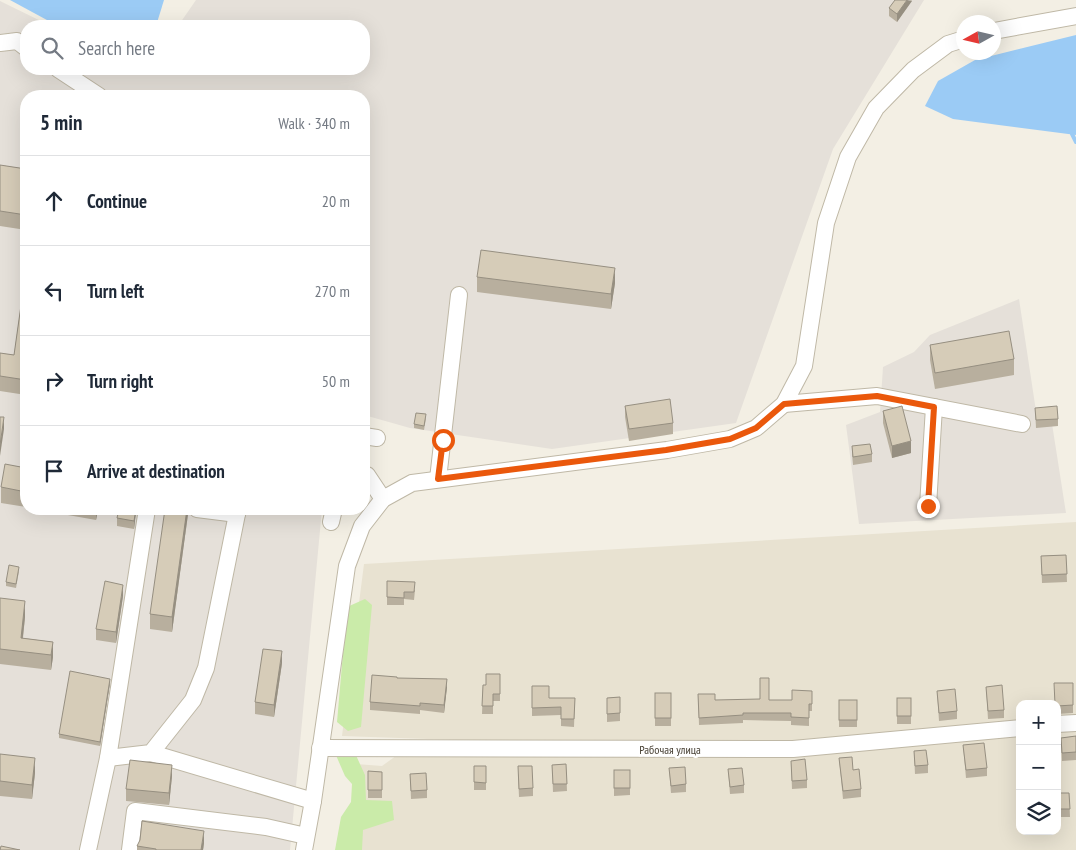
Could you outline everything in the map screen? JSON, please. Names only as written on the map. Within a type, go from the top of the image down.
[{"type":"street","points":[[1001,30],[1076,16]]},
{"type":"street","points":[[0,44],[17,41],[20,43]]},
{"type":"street","points":[[130,850],[135,811],[266,827],[305,843],[313,801],[346,566],[362,526],[383,499],[412,483],[666,450],[730,439],[756,428],[784,404],[804,366],[826,223],[848,157],[876,108],[913,70],[948,44],[956,42]]},
{"type":"street","points":[[67,75],[91,90]]},
{"type":"street","points":[[438,479],[459,295]]},
{"type":"street","points":[[784,404],[877,396],[1022,424]]},
{"type":"street","points":[[928,506],[934,407]]},
{"type":"street","points":[[370,480],[383,499]]},
{"type":"street","points":[[88,850],[108,758],[146,515]]},
{"type":"street","points":[[152,753],[194,700],[206,668],[236,515]]},
{"type":"street","points":[[1061,724],[1076,723]]},
{"type":"street","name":"Рабочая улица","points":[[320,748],[793,749],[1016,728]]},
{"type":"street","points":[[108,758],[152,753],[313,801]]},
{"type":"shaded area","points":[[196,0],[924,0],[833,149],[736,423],[552,449],[410,428],[370,417],[370,90],[20,90],[20,515],[321,515],[290,850],[0,850],[0,1],[39,20],[20,20],[20,75],[370,75],[370,20],[182,20]]},
{"type":"shaded area","points":[[1019,299],[1036,411],[1050,411],[1066,513],[859,524],[846,425],[880,412],[883,367],[914,352],[930,335]]},
{"type":"shaded area","points":[[1076,522],[1076,719],[1061,721],[1061,700],[1016,700],[1016,724],[790,743],[486,741],[342,736],[364,564]]},
{"type":"shaded area","points":[[1076,730],[1076,850],[348,850],[356,764],[382,766],[400,753],[1016,735],[1016,835],[1061,835],[1061,731]]},
{"type":"green space","points":[[365,599],[372,605],[361,727],[348,731],[337,722],[347,607]]},
{"type":"green space","points":[[354,751],[365,775],[366,800],[392,801],[394,820],[363,830],[362,850],[335,850],[341,817],[351,802],[352,784],[345,776],[335,753]]},
{"type":"water","points":[[10,0],[164,0],[158,20],[47,20]]},
{"type":"water","points":[[1076,35],[1076,135],[953,119],[925,106],[938,81],[975,60],[1001,60],[1001,54]]},
{"type":"building","points":[[895,0],[907,0],[897,14],[889,8]]},
{"type":"building","points":[[0,165],[20,168],[20,214],[0,211]]},
{"type":"building","points":[[481,250],[615,268],[611,294],[477,277]]},
{"type":"building","points":[[20,312],[20,379],[0,376],[0,353],[14,355]]},
{"type":"building","points":[[1009,331],[1014,359],[935,373],[930,345]]},
{"type":"building","points":[[670,399],[673,423],[629,429],[625,406]]},
{"type":"building","points":[[902,406],[911,441],[892,446],[883,411]]},
{"type":"building","points":[[1057,406],[1058,419],[1036,420],[1035,408]]},
{"type":"building","points":[[416,413],[426,414],[424,426],[414,424]]},
{"type":"building","points":[[0,417],[4,417],[0,445]]},
{"type":"building","points":[[870,444],[872,454],[853,457],[852,446]]},
{"type":"building","points":[[5,464],[20,467],[20,491],[1,487]]},
{"type":"building","points":[[118,515],[135,515],[134,521],[117,518]]},
{"type":"building","points":[[164,515],[186,515],[172,617],[150,614]]},
{"type":"building","points":[[1066,555],[1067,574],[1042,575],[1041,556]]},
{"type":"building","points":[[9,565],[19,567],[16,584],[6,582]]},
{"type":"building","points":[[105,581],[123,585],[116,632],[96,629]]},
{"type":"building","points":[[387,581],[415,582],[414,592],[404,592],[404,598],[387,597]]},
{"type":"building","points":[[0,598],[25,601],[21,638],[53,642],[51,655],[0,649]]},
{"type":"building","points":[[263,649],[282,651],[274,705],[255,702]]},
{"type":"building","points":[[70,671],[110,679],[100,742],[59,734]]},
{"type":"building","points":[[486,674],[500,674],[500,694],[493,694],[493,706],[482,706],[483,685],[486,685]]},
{"type":"building","points":[[372,675],[397,678],[447,679],[444,705],[420,703],[420,706],[370,702]]},
{"type":"building","points":[[760,678],[769,678],[769,700],[792,700],[792,690],[812,691],[812,704],[809,704],[809,718],[791,717],[791,713],[743,713],[743,715],[699,718],[698,694],[715,694],[715,700],[760,699]]},
{"type":"building","points":[[1054,683],[1073,683],[1073,705],[1061,706],[1061,700],[1055,700]]},
{"type":"building","points":[[1002,685],[1004,710],[988,711],[986,687]]},
{"type":"building","points":[[532,686],[549,686],[549,698],[575,698],[574,719],[561,719],[561,707],[532,708]]},
{"type":"building","points":[[955,689],[957,711],[939,713],[937,691]]},
{"type":"building","points":[[655,693],[671,693],[671,718],[655,718]]},
{"type":"building","points":[[620,697],[620,713],[607,714],[607,698]]},
{"type":"building","points":[[897,698],[911,698],[911,716],[897,716]]},
{"type":"building","points":[[839,700],[857,700],[857,720],[839,720]]},
{"type":"building","points":[[1076,736],[1076,752],[1062,753],[1061,738]]},
{"type":"building","points":[[984,743],[987,768],[966,770],[963,745]]},
{"type":"building","points":[[926,750],[928,765],[915,766],[914,751]]},
{"type":"building","points":[[0,754],[35,758],[32,785],[0,781]]},
{"type":"building","points":[[852,757],[853,770],[859,769],[861,789],[843,791],[839,758]]},
{"type":"building","points":[[805,759],[807,780],[792,781],[791,761]]},
{"type":"building","points":[[130,760],[172,765],[169,793],[126,789]]},
{"type":"building","points":[[566,764],[567,784],[553,784],[552,765]]},
{"type":"building","points":[[474,766],[486,766],[486,783],[474,782]]},
{"type":"building","points":[[518,766],[532,766],[533,788],[519,789]]},
{"type":"building","points":[[685,767],[686,784],[671,786],[669,768]]},
{"type":"building","points":[[742,768],[744,785],[730,787],[728,769]]},
{"type":"building","points":[[614,770],[630,770],[630,788],[614,788]]},
{"type":"building","points":[[368,771],[382,772],[382,790],[368,790]]},
{"type":"building","points":[[426,773],[427,790],[411,791],[410,774]]},
{"type":"building","points":[[1061,793],[1069,793],[1070,809],[1061,809]]},
{"type":"building","points":[[142,821],[204,831],[201,850],[156,850],[137,846],[140,840]]},
{"type":"building","points":[[1,846],[20,850],[0,850]]},
{"type":"waterway","points":[[1072,134],[1076,142]]},
{"type":"route","points":[[443,440],[438,479],[666,450],[730,439],[756,428],[784,404],[877,396],[934,407],[928,506]]}]
